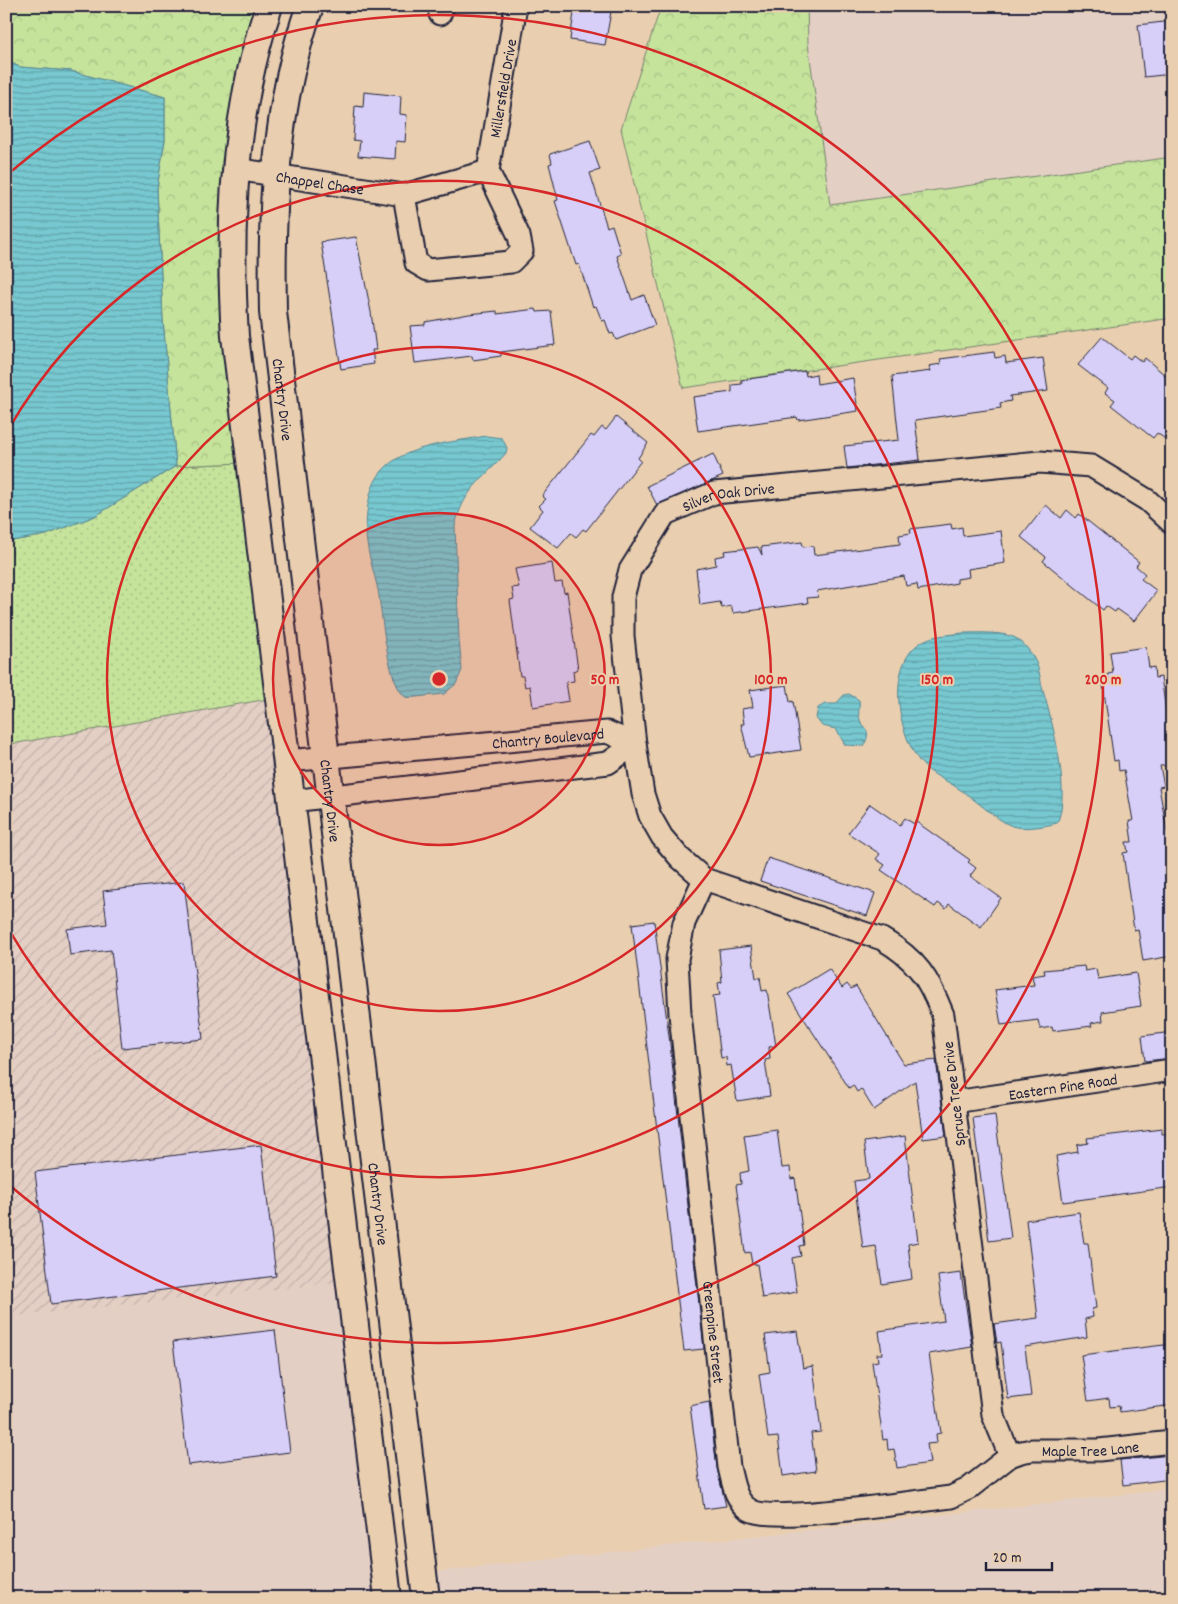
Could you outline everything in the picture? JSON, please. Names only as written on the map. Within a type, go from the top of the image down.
[{"type":"street","points":[[269,6],[245,106],[236,169],[233,200],[232,276],[235,336],[388,1598]]},
{"type":"street","name":"Chantry Drive","points":[[310,6],[287,90],[276,176],[272,243],[273,312],[426,1598]]},
{"type":"street","name":"Millersfield Drive","points":[[488,171],[516,6]]},
{"type":"street","name":"Chappel Chase","points":[[236,169],[404,194],[488,171]]},
{"type":"street","points":[[404,194],[416,262],[428,270],[512,262],[522,251],[519,236],[488,171]]},
{"type":"street","name":"Silver Oak Drive","points":[[704,878],[680,858],[662,837],[650,816],[643,794],[635,744],[623,636],[624,597],[630,570],[666,514],[714,493],[1040,462],[1091,466],[1148,500],[1172,523]]},
{"type":"street","name":"Chantry Boulevard","points":[[287,761],[607,732],[635,744]]},
{"type":"street","name":"Chantry Boulevard","points":[[292,801],[377,789],[608,763],[635,744]]},
{"type":"street","name":"Spruce Tree Drive","points":[[704,878],[882,939],[901,950],[916,964],[932,987],[943,1015],[993,1415],[1010,1456]]},
{"type":"street","name":"Greenpine Street","points":[[704,878],[684,923],[677,959],[680,1014],[729,1467],[738,1500],[750,1510],[762,1515],[810,1514],[951,1497],[968,1489],[1010,1456]]},
{"type":"street","name":"Eastern Pine Road","points":[[954,1102],[1172,1070]]},
{"type":"street","name":"Maple Tree Lane","points":[[1010,1456],[1032,1450],[1099,1450],[1172,1442]]},
{"type":"shaded area","points":[[807,6],[1172,6],[1172,157],[829,205],[808,43]]},
{"type":"shaded area","points":[[268,699],[335,1283],[6,1317],[6,745]]},
{"type":"shaded area","points":[[335,1283],[374,1598],[6,1598],[6,1317]]},
{"type":"shaded area","points":[[1172,1489],[1172,1598],[439,1598],[435,1572]]},
{"type":"green space","points":[[6,6],[255,6],[222,160],[218,278],[241,463],[176,466],[163,320],[157,188],[165,140],[165,97],[71,71],[20,67],[6,61]]},
{"type":"green space","points":[[661,6],[807,6],[808,43],[830,205],[1172,157],[1172,318],[683,388],[621,129]]},
{"type":"green space","points":[[241,463],[268,699],[6,745],[6,542],[46,535],[95,516],[176,466]]},
{"type":"water","points":[[6,61],[20,67],[71,71],[165,97],[165,140],[157,188],[163,320],[176,466],[95,516],[46,535],[6,542]]},
{"type":"water","points":[[486,436],[502,438],[507,448],[506,453],[475,486],[463,502],[455,526],[459,640],[462,670],[456,684],[444,694],[407,698],[400,691],[390,665],[378,590],[368,548],[366,534],[371,492],[378,476],[383,470],[404,455],[431,446]]},
{"type":"water","points":[[962,633],[992,633],[1014,637],[1030,651],[1036,662],[1056,739],[1059,758],[1062,795],[1061,810],[1057,823],[1022,828],[1006,823],[963,791],[930,771],[922,764],[913,751],[901,718],[899,699],[899,681],[904,664],[912,650],[925,640],[938,636]]},
{"type":"water","points":[[849,694],[859,700],[860,721],[867,732],[864,746],[845,745],[836,729],[822,726],[816,718],[818,708],[825,704],[836,704],[844,695]]},
{"type":"building","points":[[575,6],[612,6],[605,45],[570,40]]},
{"type":"building","points":[[1172,21],[1172,74],[1144,77],[1138,25]]},
{"type":"building","points":[[364,92],[401,96],[400,114],[407,115],[405,142],[396,141],[395,159],[358,156],[360,141],[353,140],[355,106],[363,107]]},
{"type":"building","points":[[590,141],[600,170],[590,173],[607,227],[612,225],[621,254],[617,256],[632,300],[644,295],[655,325],[616,340],[613,333],[610,334],[605,320],[602,321],[596,306],[593,307],[579,264],[576,265],[555,201],[558,200],[549,164],[552,163],[550,154]]},
{"type":"building","points":[[356,237],[371,312],[376,350],[372,350],[374,364],[341,369],[321,242]]},
{"type":"building","points":[[536,309],[537,312],[551,311],[555,345],[501,352],[501,356],[473,360],[472,356],[415,363],[410,326],[425,325],[425,322],[469,314],[497,311],[497,314]]},
{"type":"building","points":[[1102,337],[1130,359],[1133,355],[1142,362],[1145,358],[1172,381],[1172,444],[1157,433],[1153,438],[1111,405],[1115,400],[1105,393],[1108,388],[1078,365]]},
{"type":"building","points":[[994,352],[995,358],[1005,356],[1006,363],[1043,358],[1048,391],[1010,396],[1011,401],[1000,403],[1001,408],[915,420],[920,460],[847,468],[844,446],[899,440],[892,376],[931,371],[929,366],[941,364],[940,359]]},
{"type":"building","points":[[805,371],[806,376],[816,374],[817,384],[853,378],[858,411],[798,420],[797,417],[698,431],[693,397],[732,392],[732,385],[742,384],[741,380]]},
{"type":"building","points":[[616,417],[648,443],[638,458],[641,461],[586,531],[583,529],[576,537],[571,533],[558,548],[530,527],[543,510],[539,506],[546,499],[542,496],[591,435],[594,437],[602,427],[606,430]]},
{"type":"building","points":[[713,454],[723,476],[657,505],[647,486]]},
{"type":"building","points":[[1046,505],[1061,518],[1067,510],[1076,518],[1079,514],[1139,562],[1136,566],[1145,574],[1141,579],[1157,591],[1134,621],[1117,609],[1115,612],[1106,606],[1103,610],[1043,561],[1046,557],[1021,537]]},
{"type":"building","points":[[951,524],[952,529],[962,527],[963,536],[1001,531],[1005,563],[968,569],[969,577],[957,579],[957,583],[918,590],[917,584],[906,586],[904,576],[817,591],[818,597],[807,598],[808,603],[733,613],[731,606],[722,608],[720,602],[700,605],[696,569],[716,565],[715,557],[725,555],[724,551],[758,547],[762,555],[761,547],[802,542],[803,547],[813,546],[814,555],[900,544],[899,535],[911,533],[910,529]]},
{"type":"building","points":[[552,563],[555,583],[562,582],[564,593],[567,592],[578,669],[573,671],[574,681],[566,682],[569,701],[533,707],[530,686],[525,687],[523,676],[520,676],[510,600],[514,599],[512,588],[519,587],[515,569]]},
{"type":"building","points":[[1146,647],[1149,668],[1154,667],[1155,678],[1161,677],[1172,752],[1172,755],[1167,756],[1168,765],[1160,766],[1164,786],[1159,787],[1168,837],[1172,837],[1172,956],[1143,961],[1138,929],[1134,930],[1123,853],[1128,852],[1126,842],[1132,842],[1129,821],[1133,821],[1124,770],[1119,771],[1118,760],[1114,761],[1103,685],[1109,684],[1108,674],[1113,673],[1110,652]]},
{"type":"building","points":[[787,685],[790,702],[793,701],[801,750],[749,757],[741,724],[744,724],[742,709],[753,707],[750,690]]},
{"type":"building","points":[[870,804],[900,825],[905,818],[914,824],[915,821],[970,860],[968,862],[976,868],[970,876],[1001,898],[981,927],[949,904],[946,909],[938,903],[935,907],[881,870],[885,865],[876,859],[880,854],[848,833]]},
{"type":"building","points":[[768,858],[875,893],[867,916],[760,881]]},
{"type":"building","points":[[184,882],[203,1039],[122,1048],[111,950],[70,955],[67,929],[107,924],[103,891]]},
{"type":"building","points":[[654,921],[670,1044],[704,1349],[684,1351],[632,924]]},
{"type":"building","points":[[751,946],[756,978],[760,977],[762,991],[767,990],[776,1046],[769,1047],[770,1059],[765,1060],[770,1096],[737,1101],[731,1065],[727,1066],[726,1057],[721,1058],[713,996],[720,995],[718,983],[722,982],[719,950]]},
{"type":"building","points":[[1084,966],[1085,971],[1096,969],[1098,979],[1136,973],[1141,1006],[1102,1012],[1103,1021],[1091,1023],[1092,1026],[1053,1031],[1052,1027],[1040,1029],[1038,1020],[1001,1025],[995,990],[1034,985],[1032,976],[1045,974],[1044,970]]},
{"type":"building","points":[[829,969],[842,988],[847,984],[851,989],[856,986],[904,1064],[936,1060],[946,1136],[923,1139],[915,1081],[874,1110],[861,1089],[857,1092],[853,1085],[849,1088],[788,994]]},
{"type":"building","points":[[1172,1032],[1172,1058],[1145,1061],[1142,1036]]},
{"type":"building","points":[[995,1115],[1011,1238],[989,1241],[973,1118]]},
{"type":"building","points":[[1162,1129],[1162,1134],[1172,1133],[1172,1187],[1063,1202],[1056,1156],[1078,1152],[1077,1145],[1088,1143],[1087,1138]]},
{"type":"building","points":[[777,1130],[782,1168],[790,1167],[791,1179],[795,1178],[804,1245],[799,1246],[801,1256],[792,1258],[797,1292],[762,1298],[757,1264],[752,1264],[750,1252],[745,1253],[736,1185],[741,1184],[740,1173],[749,1171],[744,1135]]},
{"type":"building","points":[[905,1136],[918,1242],[908,1244],[912,1279],[882,1284],[876,1246],[863,1248],[854,1181],[869,1179],[864,1142]]},
{"type":"building","points":[[261,1145],[276,1276],[51,1304],[35,1172]]},
{"type":"building","points":[[1079,1212],[1084,1243],[1088,1243],[1096,1308],[1092,1309],[1093,1317],[1085,1319],[1087,1337],[1025,1347],[1031,1396],[1008,1399],[1001,1342],[997,1343],[994,1324],[1038,1318],[1026,1220]]},
{"type":"building","points":[[961,1273],[972,1347],[929,1354],[941,1433],[936,1434],[937,1443],[927,1444],[930,1463],[897,1468],[894,1449],[888,1450],[887,1439],[883,1440],[872,1362],[878,1361],[877,1354],[882,1354],[879,1331],[944,1321],[938,1276]]},
{"type":"building","points":[[275,1330],[290,1452],[188,1465],[173,1342]]},
{"type":"building","points":[[797,1331],[803,1368],[813,1366],[821,1432],[811,1433],[816,1471],[783,1476],[778,1437],[768,1438],[759,1374],[770,1372],[765,1335]]},
{"type":"building","points":[[1172,1344],[1172,1405],[1120,1412],[1119,1406],[1110,1407],[1109,1398],[1088,1401],[1081,1355]]},
{"type":"building","points":[[709,1402],[717,1468],[726,1506],[704,1509],[690,1406]]},
{"type":"building","points":[[1172,1455],[1172,1479],[1123,1485],[1120,1460]]}]
